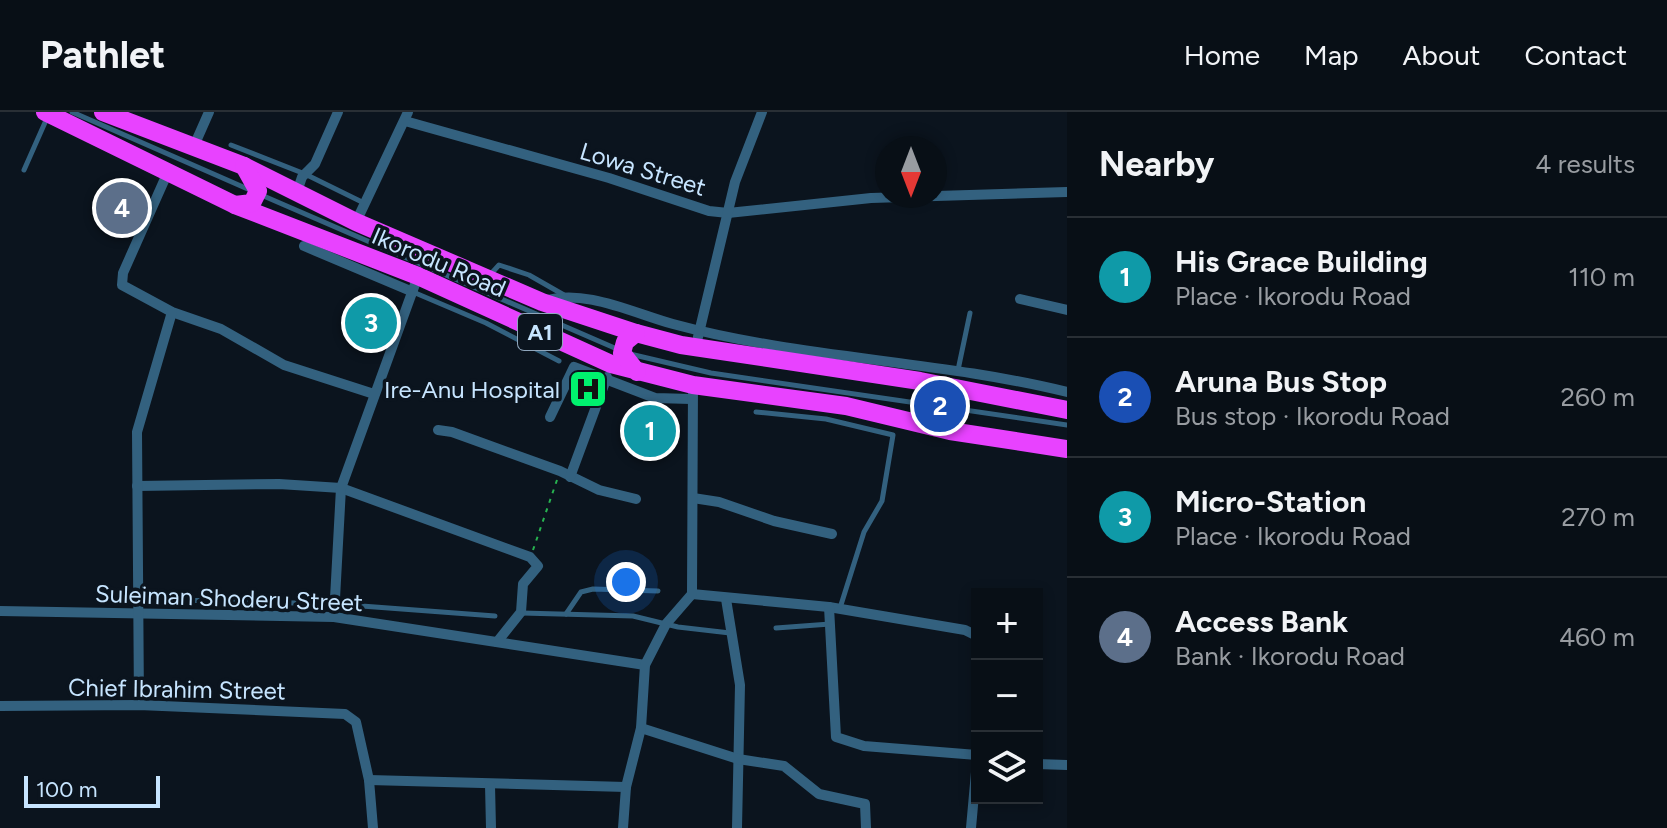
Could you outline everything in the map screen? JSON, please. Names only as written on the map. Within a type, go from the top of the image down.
[{"type":"highway","name":"Ikorodu Road","points":[[103,112],[244,166],[356,222],[542,302],[636,333],[698,339],[1067,410]]},
{"type":"highway","name":"Ikorodu Road","points":[[47,113],[167,174],[416,284],[613,365],[692,392],[846,406],[950,431],[1067,449]]},
{"type":"highway","points":[[235,205],[252,203],[257,193],[258,185],[244,166]]},
{"type":"highway","points":[[613,365],[625,342],[636,333]]},
{"type":"street","points":[[194,146],[209,112]]},
{"type":"street","points":[[297,192],[305,174],[312,168],[338,112]]},
{"type":"street","points":[[698,339],[728,213],[762,112]]},
{"type":"street","points":[[356,222],[406,116]]},
{"type":"street","name":"Lowa Street","points":[[406,116],[709,211],[728,213],[871,198],[1067,192]]},
{"type":"street","points":[[167,174],[121,280],[122,285],[172,312],[221,329],[284,365],[374,394]]},
{"type":"street","points":[[304,246],[416,284],[341,488],[334,617]]},
{"type":"street","points":[[542,302],[564,295],[698,339],[958,370],[1067,392]]},
{"type":"street","points":[[1020,299],[1067,310]]},
{"type":"street","points":[[139,705],[137,432],[172,312]]},
{"type":"street","points":[[565,474],[613,365]]},
{"type":"street","points":[[550,417],[571,369],[578,367],[613,365],[655,398],[692,392],[692,594],[666,624],[645,665],[641,728],[626,787],[623,828]]},
{"type":"street","points":[[438,430],[452,432],[617,496],[636,499]]},
{"type":"street","points":[[137,486],[196,488],[279,484],[341,488],[530,557],[538,566],[523,584],[521,612],[497,642]]},
{"type":"street","points":[[693,498],[719,502],[774,521],[832,534]]},
{"type":"street","points":[[692,594],[834,608],[971,633]]},
{"type":"street","points":[[726,599],[734,633],[740,685],[737,828]]},
{"type":"street","points":[[834,608],[831,624],[836,737],[864,746],[971,759]]},
{"type":"street","name":"Suleiman Shoderu Street","points":[[0,611],[334,617],[645,665]]},
{"type":"street","name":"Chief Ibrahim Street","points":[[0,706],[139,705],[352,717],[369,780]]},
{"type":"street","points":[[641,728],[738,759],[784,766],[819,794],[859,800],[865,804],[866,828]]},
{"type":"street","points":[[1043,764],[1067,765]]},
{"type":"street","points":[[373,828],[369,780],[626,787]]},
{"type":"street","points":[[490,785],[491,828]]},
{"type":"street","points":[[971,828],[973,804]]},
{"type":"lane","points":[[72,112],[257,193],[613,365],[664,364],[1067,425]]},
{"type":"lane","points":[[24,170],[47,113]]},
{"type":"lane","points":[[231,145],[305,174],[364,203]]},
{"type":"lane","points":[[487,278],[496,267],[503,266],[539,280],[564,295]]},
{"type":"lane","points":[[416,284],[559,361]]},
{"type":"lane","points":[[958,370],[970,313]]},
{"type":"lane","points":[[756,412],[826,419],[893,435],[882,501],[864,532],[834,608]]},
{"type":"lane","points":[[566,614],[581,592],[593,589],[658,591]]},
{"type":"lane","points":[[136,599],[335,604],[495,616]]},
{"type":"lane","points":[[521,612],[633,616],[666,624],[734,633]]},
{"type":"lane","points":[[776,628],[813,628],[831,624]]},
{"type":"path","points":[[530,557],[565,474]]},
{"type":"place","name":"Access Bank","points":[[122,208]]},
{"type":"place","name":"Micro-Station","points":[[371,323]]},
{"type":"place","name":"Ire-Anu Hospital","points":[[588,389]]},
{"type":"place","name":"Aruna Bus Stop","points":[[940,406]]},
{"type":"place","name":"His Grace Building","points":[[650,431]]}]
